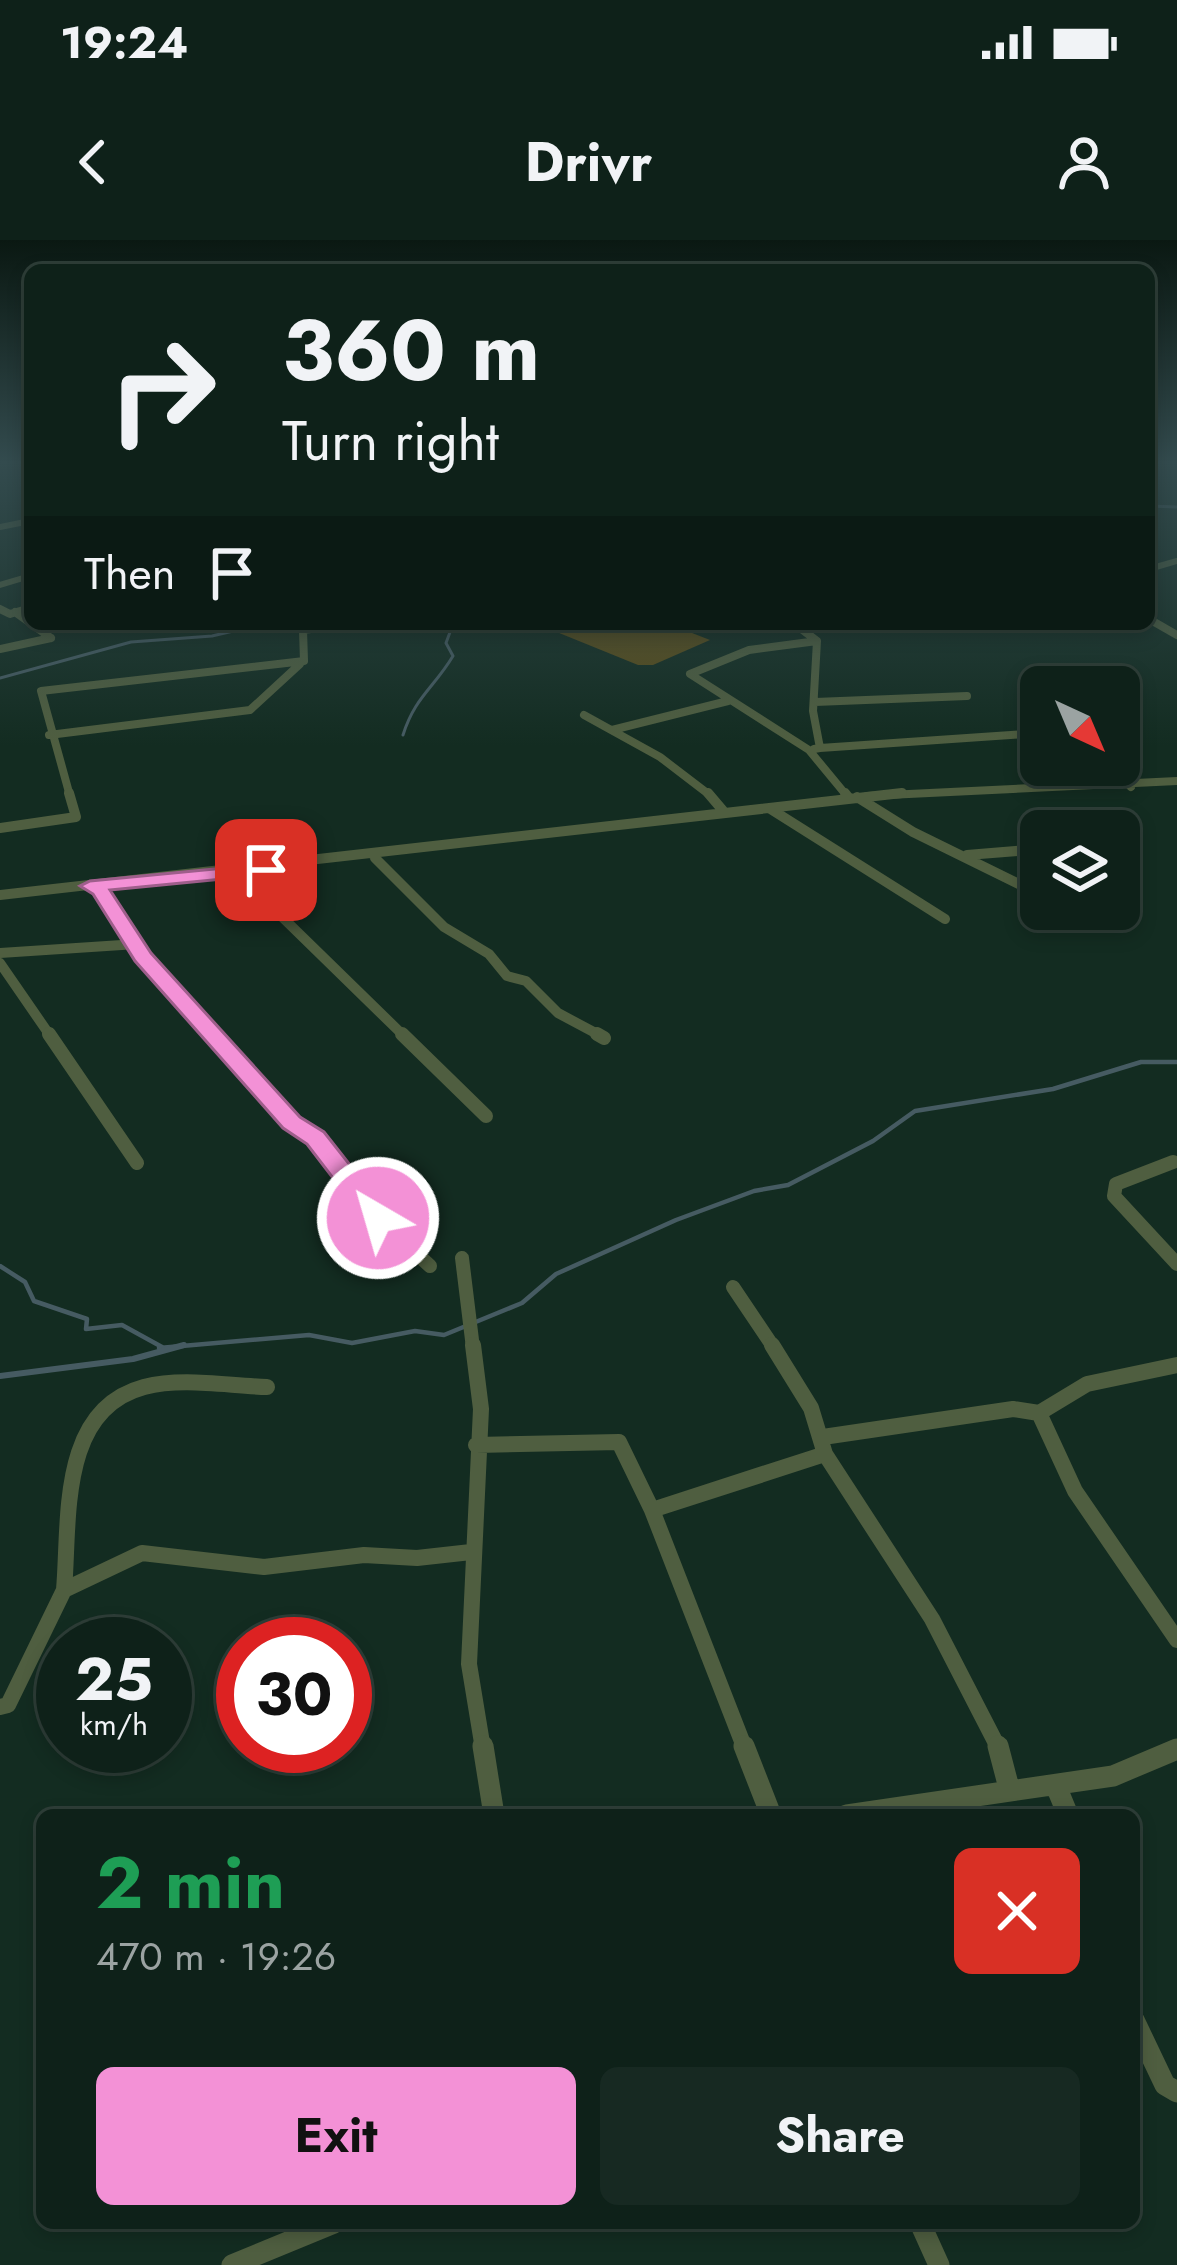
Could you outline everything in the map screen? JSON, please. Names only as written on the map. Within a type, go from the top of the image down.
[{"type":"street","points":[[0,609],[24,618]]},
{"type":"street","points":[[15,612],[24,610]]},
{"type":"street","points":[[0,649],[51,638],[40,630]]},
{"type":"street","points":[[50,735],[250,710],[304,661],[303,630]]},
{"type":"street","points":[[803,630],[817,641]]},
{"type":"street","points":[[817,641],[749,650],[690,674],[728,701],[815,749],[854,798],[1020,884]]},
{"type":"street","points":[[815,749],[817,641]]},
{"type":"street","points":[[0,828],[76,817],[40,691],[304,661]]},
{"type":"street","points":[[815,702],[967,696]]},
{"type":"street","points":[[612,730],[728,701]]},
{"type":"street","points":[[584,715],[712,794],[725,814]]},
{"type":"street","points":[[815,749],[1020,734]]},
{"type":"street","points":[[0,895],[375,858],[854,798],[1131,788],[1177,781]]},
{"type":"street","points":[[769,808],[945,919]]},
{"type":"street","points":[[962,854],[1020,850]]},
{"type":"street","points":[[375,858],[426,913],[489,954],[507,976],[526,981],[558,1013],[604,1038]]},
{"type":"street","points":[[266,870],[279,914],[486,1116]]},
{"type":"street","points":[[90,886],[100,890],[142,957],[291,1123],[316,1138],[378,1218],[430,1266]]},
{"type":"street","points":[[0,953],[137,944]]},
{"type":"street","points":[[0,963],[137,1163]]},
{"type":"street","points":[[1173,1162],[1116,1184],[1114,1196],[1177,1264]]},
{"type":"street","points":[[462,1258],[482,1409],[476,1445],[469,1664],[493,1809]]},
{"type":"street","points":[[733,1287],[750,1318],[785,1357],[824,1446],[943,1641],[1006,1759],[1009,1788]]},
{"type":"street","points":[[652,1510],[824,1446],[1012,1409],[1039,1413],[1087,1384],[1177,1365]]},
{"type":"street","points":[[0,1707],[8,1705],[64,1590],[73,1463],[105,1409],[143,1387],[267,1387]]},
{"type":"street","points":[[1039,1413],[1053,1434],[1075,1491],[1177,1640]]},
{"type":"street","points":[[476,1445],[620,1442],[652,1510],[769,1809]]},
{"type":"street","points":[[64,1590],[142,1553],[264,1567],[364,1555],[417,1558],[471,1552]]},
{"type":"street","points":[[883,1809],[1113,1775],[1177,1749]]},
{"type":"street","points":[[1056,1786],[1066,1809]]},
{"type":"street","points":[[1142,2052],[1165,2084],[1177,2092]]},
{"type":"street","points":[[232,2265],[319,2229]]},
{"type":"street","points":[[923,2229],[939,2265]]},
{"type":"shaded area","points":[[552,630],[684,630],[710,640],[653,665],[638,665]]},
{"type":"waterway","points":[[0,678],[131,642],[238,630]]},
{"type":"waterway","points":[[403,735],[419,702],[453,656],[446,643],[451,630]]},
{"type":"waterway","points":[[180,1346],[309,1335],[352,1343],[415,1331],[444,1335],[522,1303],[556,1274],[676,1220],[754,1191],[788,1185],[873,1141],[915,1111],[1053,1089],[1141,1062],[1177,1062]]},
{"type":"waterway","points":[[0,1266],[25,1282],[34,1301],[87,1319],[86,1329],[122,1325],[162,1347]]},
{"type":"waterway","points":[[180,1346],[184,1345]]},
{"type":"waterway","points":[[0,1376],[133,1359],[180,1346]]},
{"type":"waterway","points":[[159,1348],[180,1346]]},
{"type":"route","points":[[266,870],[90,886],[100,890],[142,957],[272,1096],[291,1123],[316,1138],[378,1218]]}]
